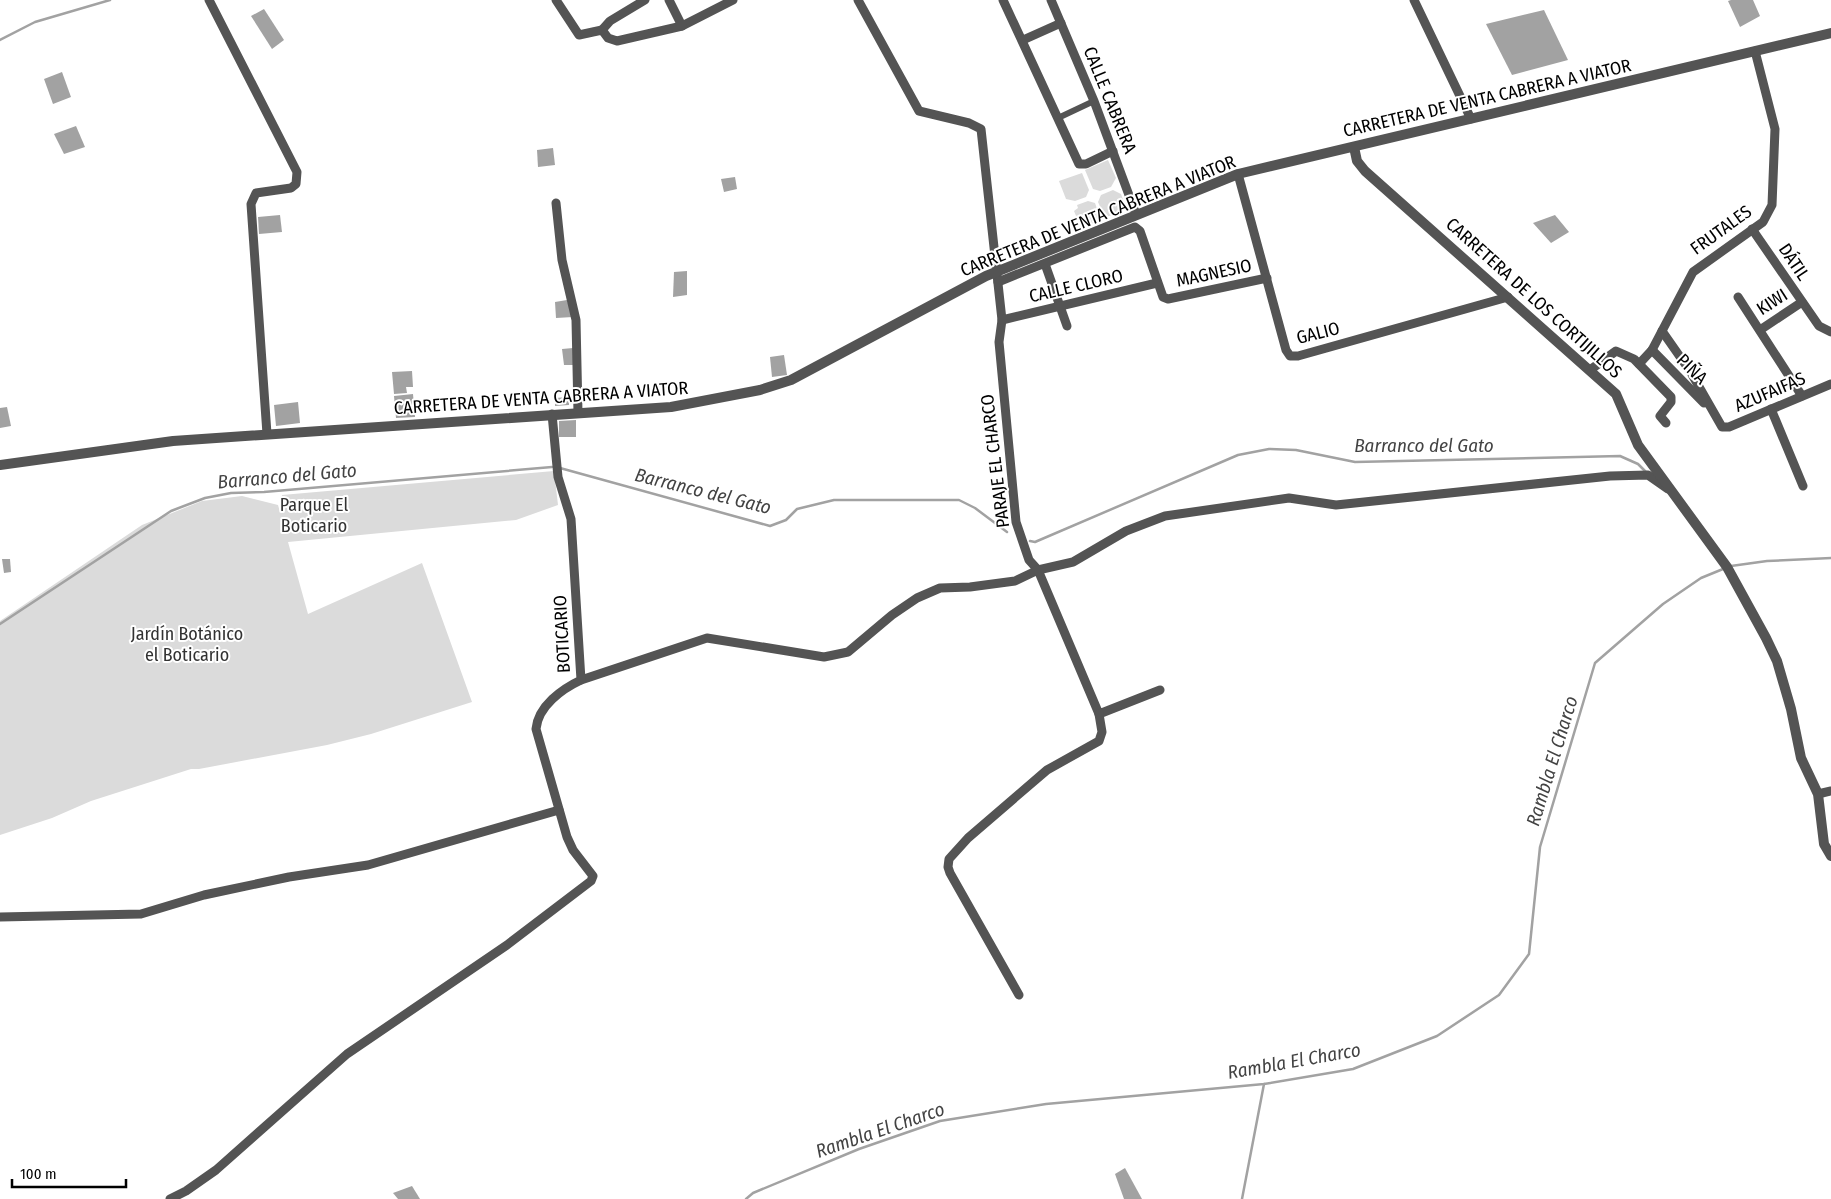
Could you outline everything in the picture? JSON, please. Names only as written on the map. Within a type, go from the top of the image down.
[{"type":"street","points":[[209,0],[297,172],[296,184],[290,188],[256,193],[251,204],[267,434]]},
{"type":"street","points":[[556,0],[579,35],[602,30],[610,21],[645,0]]},
{"type":"street","points":[[669,0],[682,26]]},
{"type":"street","points":[[602,30],[608,38],[617,41],[682,26],[733,0]]},
{"type":"street","name":"PARAJE EL CHARCO","points":[[858,0],[919,111],[969,123],[981,129],[1002,320],[999,342],[1016,522],[1029,560],[1038,570],[1099,714]]},
{"type":"street","points":[[1003,0],[1079,164],[1086,164],[1113,150]]},
{"type":"street","name":"CALLE CABRERA","points":[[1051,0],[1094,101],[1136,214]]},
{"type":"street","points":[[1414,0],[1471,119]]},
{"type":"street","points":[[1023,40],[1060,23]]},
{"type":"street","name":"CARRETERA DE VENTA CABRERA A VIATOR","points":[[0,465],[173,441],[671,407],[760,390],[792,380],[997,271],[1238,174],[1831,33]]},
{"type":"street","name":"FRUTALES","points":[[1638,364],[1652,350],[1693,272],[1709,258],[1752,229],[1769,214],[1772,204],[1776,146],[1775,129],[1755,51]]},
{"type":"street","points":[[1058,118],[1094,101]]},
{"type":"street","name":"CARRETERA DE LOS CORTIJILLOS","points":[[1354,147],[1357,161],[1365,171],[1616,394],[1638,445],[1727,567],[1766,638],[1776,661],[1791,710],[1802,758],[1818,794],[1824,844],[1831,856]]},
{"type":"street","name":"GALIO","points":[[1238,174],[1286,350],[1290,356],[1308,354],[1508,297]]},
{"type":"street","points":[[556,203],[562,260],[576,320],[578,413]]},
{"type":"street","points":[[998,282],[1135,227],[1140,231],[1157,283]]},
{"type":"street","name":"DÁTIL","points":[[1752,229],[1819,326],[1831,332]]},
{"type":"street","points":[[1045,264],[1067,326]]},
{"type":"street","name":"MAGNESIO","points":[[1157,283],[1163,297],[1168,299],[1267,278]]},
{"type":"street","name":"CALLE CLORO","points":[[1002,320],[1157,283]]},
{"type":"street","points":[[1738,297],[1802,396]]},
{"type":"street","name":"KIWI","points":[[1760,330],[1802,302]]},
{"type":"street","points":[[1662,331],[1690,372],[1711,410]]},
{"type":"street","name":"PIÑA","points":[[1652,350],[1711,410]]},
{"type":"street","points":[[1590,370],[1616,351],[1638,364],[1671,398],[1671,402],[1660,416],[1666,423]]},
{"type":"street","name":"AZUFAIFAS","points":[[1711,410],[1722,427],[1729,427],[1831,384]]},
{"type":"street","points":[[1771,409],[1803,486]]},
{"type":"street","name":"BOTICARIO","points":[[170,1199],[186,1191],[216,1170],[347,1054],[507,945],[591,881],[593,876],[573,850],[559,810],[536,729],[536,723],[555,696],[581,680],[571,519],[558,477],[552,414]]},
{"type":"street","points":[[581,680],[707,638],[824,657],[848,652],[892,615],[917,598],[940,588],[970,587],[1015,581],[1038,570],[1072,562],[1126,531],[1165,516],[1289,498],[1336,505],[1610,476],[1648,474],[1672,491]]},
{"type":"street","points":[[1020,995],[950,873],[949,859],[968,838],[1047,770],[1099,741],[1102,732],[1099,714],[1160,690]]},
{"type":"street","points":[[1818,794],[1831,791]]},
{"type":"street","points":[[0,917],[142,914],[204,895],[289,877],[368,865],[559,810]]},
{"type":"green space","points":[[1108,160],[1116,178],[1111,187],[1100,191],[1093,189],[1085,170]]},
{"type":"green space","points":[[1082,173],[1089,190],[1086,197],[1075,201],[1066,199],[1059,181]]},
{"type":"green space","points":[[1113,190],[1121,194],[1126,208],[1105,218],[1098,202],[1101,195]]},
{"type":"green space","points":[[1088,201],[1095,203],[1101,220],[1081,228],[1074,211],[1078,208],[1077,205]]},
{"type":"green space","name":"Jardín Botánico el Boticario","points":[[554,471],[558,505],[516,520],[288,542],[308,614],[422,563],[472,702],[371,734],[327,745],[191,769],[91,801],[52,818],[0,835],[0,621],[142,525],[202,501],[242,496],[278,505],[280,512],[282,495]]},
{"type":"shaded area","points":[[1753,0],[1760,16],[1740,27],[1728,1]]},
{"type":"shaded area","points":[[264,9],[284,40],[272,49],[251,16]]},
{"type":"shaded area","points":[[1544,10],[1568,60],[1512,75],[1486,24]]},
{"type":"shaded area","points":[[62,72],[71,97],[53,104],[44,79]]},
{"type":"shaded area","points":[[76,126],[85,147],[64,154],[54,134]]},
{"type":"shaded area","points":[[553,148],[555,165],[538,167],[537,150]]},
{"type":"shaded area","points":[[735,177],[737,189],[724,192],[721,179]]},
{"type":"shaded area","points":[[280,215],[282,232],[259,234],[258,217]]},
{"type":"shaded area","points":[[1555,215],[1569,232],[1551,243],[1533,223]]},
{"type":"shaded area","points":[[687,271],[687,295],[673,297],[674,272]]},
{"type":"shaded area","points":[[567,300],[573,317],[556,318],[555,302]]},
{"type":"shaded area","points":[[573,348],[573,365],[564,365],[562,349]]},
{"type":"shaded area","points":[[784,355],[787,375],[772,377],[770,357]]},
{"type":"shaded area","points":[[412,371],[413,387],[406,387],[407,393],[394,394],[392,372]]},
{"type":"shaded area","points":[[413,394],[415,417],[396,418],[394,396]]},
{"type":"shaded area","points":[[569,397],[569,405],[555,406],[555,398]]},
{"type":"shaded area","points":[[298,402],[300,423],[276,426],[274,405]]},
{"type":"shaded area","points":[[7,407],[11,426],[0,428],[0,408]]},
{"type":"shaded area","points":[[576,420],[576,437],[559,437],[559,421]]},
{"type":"shaded area","points":[[2,559],[10,559],[11,572],[4,573]]},
{"type":"shaded area","points":[[1125,1168],[1142,1199],[1124,1199],[1115,1174]]},
{"type":"shaded area","points":[[412,1186],[420,1199],[398,1199],[393,1193]]},
{"type":"waterway","points":[[0,40],[35,22],[110,0]]},
{"type":"waterway","name":"Barranco del Gato","points":[[1030,541],[1035,542],[1238,455],[1269,449],[1296,450],[1355,462],[1620,456],[1638,464],[1646,472]]},
{"type":"waterway","name":"Barranco del Gato","points":[[0,624],[171,511],[205,498],[231,493],[264,492],[552,467]]},
{"type":"waterway","name":"Barranco del Gato","points":[[560,468],[770,526],[786,520],[797,509],[834,500],[959,500],[975,508],[1007,532]]},
{"type":"waterway","name":"Rambla El Charco","points":[[1731,566],[1767,561],[1831,558]]},
{"type":"waterway","name":"Rambla El Charco","points":[[746,1199],[753,1193],[859,1149],[940,1121],[1046,1104],[1264,1084],[1353,1069],[1437,1036],[1499,995],[1529,954],[1540,847],[1595,663],[1663,604],[1701,578],[1723,569]]},
{"type":"waterway","points":[[1242,1199],[1264,1084]]},
{"type":"park label","name":"Parque El Boticario","points":[[314,515]]}]
